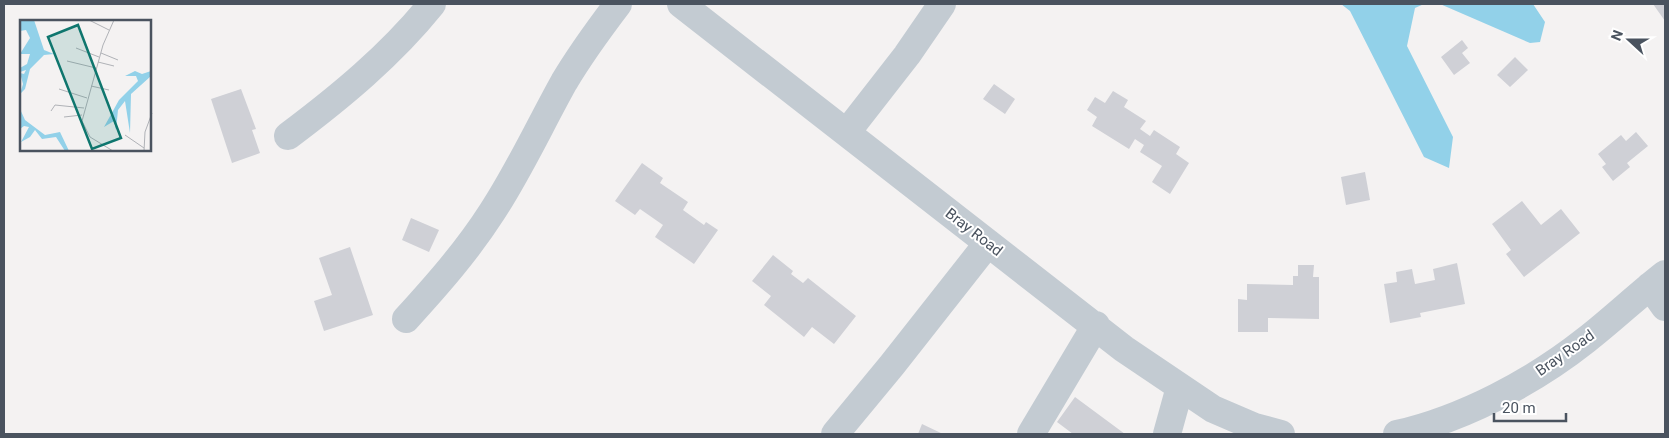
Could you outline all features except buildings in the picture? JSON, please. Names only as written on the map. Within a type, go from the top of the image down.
[{"type":"street","points":[[288,136],[338,98],[379,61],[432,4]]},
{"type":"street","points":[[406,319],[456,263],[492,213],[565,81],[598,29],[618,4]]},
{"type":"street","name":"Bray Road","points":[[681,4],[1096,325],[1124,349],[1214,409],[1255,427],[1281,434]]},
{"type":"street","points":[[847,132],[907,56],[942,4]]},
{"type":"street","points":[[834,434],[892,365],[988,243]]},
{"type":"street","name":"Bray Road","points":[[1397,434],[1452,417],[1502,394],[1542,371],[1660,289]]},
{"type":"street","points":[[1031,434],[1096,325]]},
{"type":"street","points":[[1167,434],[1180,387]]},
{"type":"water","points":[[1341,4],[1424,4],[1415,8],[1407,46],[1453,137],[1449,168],[1424,157],[1350,11]]},
{"type":"water","points":[[1440,4],[1533,4],[1545,22],[1540,42],[1530,43]]}]
